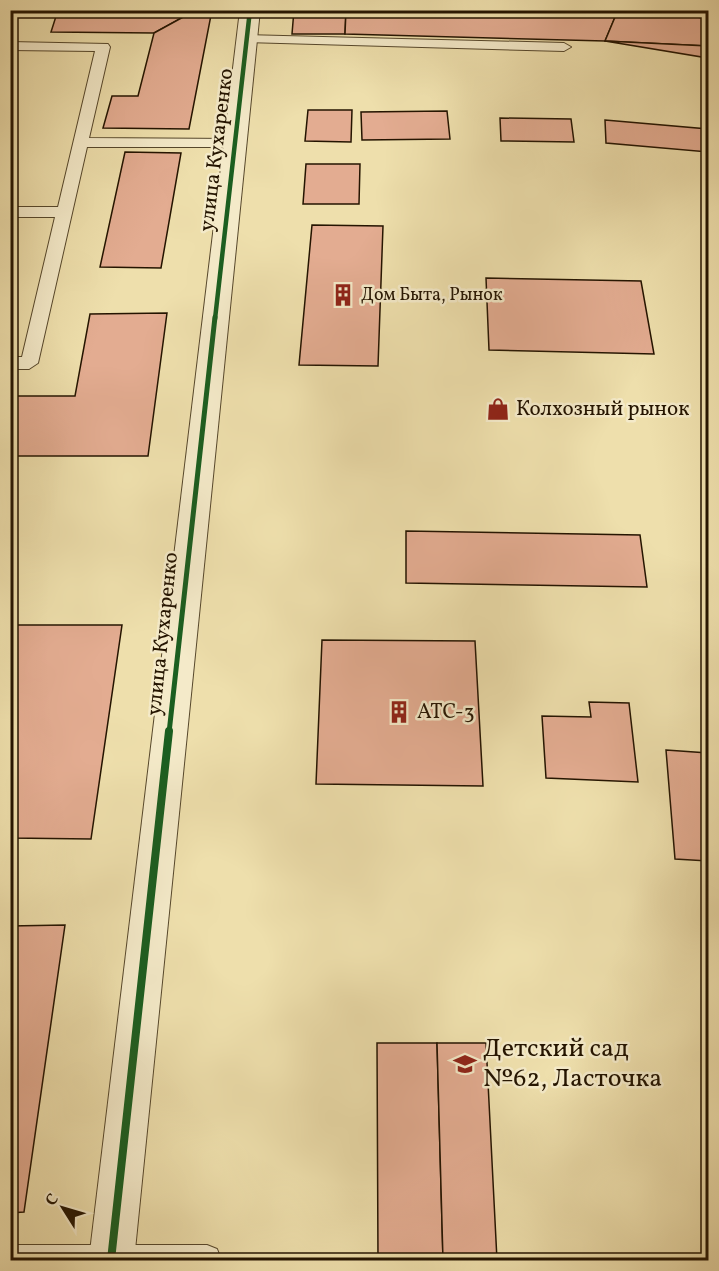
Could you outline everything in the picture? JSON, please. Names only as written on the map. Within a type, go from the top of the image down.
[{"type":"street","name":"улица Кухаренко","points":[[111,1259],[249,25]]},
{"type":"lane","points":[[249,25],[564,47]]},
{"type":"lane","points":[[10,46],[104,47],[79,142],[28,363],[10,363]]},
{"type":"lane","points":[[79,142],[234,143]]},
{"type":"lane","points":[[10,212],[63,212]]},
{"type":"lane","points":[[10,1259],[207,1259]]},
{"type":"building","points":[[58,10],[196,10],[154,33],[51,32]]},
{"type":"building","points":[[196,10],[212,10],[189,129],[103,128],[112,96],[138,96],[154,33]]},
{"type":"building","points":[[294,10],[346,10],[345,34],[292,34]]},
{"type":"building","points":[[346,10],[618,10],[605,41],[345,34]]},
{"type":"building","points":[[618,10],[659,10],[708,19],[708,46],[605,41]]},
{"type":"building","points":[[605,41],[708,46],[708,58]]},
{"type":"building","points":[[308,110],[352,110],[351,142],[305,141]]},
{"type":"building","points":[[447,111],[450,139],[362,140],[361,112]]},
{"type":"building","points":[[500,118],[571,119],[574,142],[501,141]]},
{"type":"building","points":[[605,120],[708,129],[708,152],[606,143]]},
{"type":"building","points":[[125,152],[181,153],[161,268],[100,267]]},
{"type":"building","points":[[306,164],[360,164],[359,204],[303,204]]},
{"type":"building","name":"Дом Быта, Рынок","points":[[312,225],[383,226],[378,366],[299,365]]},
{"type":"building","points":[[486,278],[641,281],[654,354],[489,350]]},
{"type":"building","points":[[167,313],[148,456],[10,456],[10,396],[75,396],[90,314]]},
{"type":"building","points":[[406,531],[640,535],[647,587],[406,583]]},
{"type":"building","points":[[10,625],[122,625],[91,839],[10,838]]},
{"type":"building","name":"АТС-3","points":[[322,640],[475,641],[483,786],[316,784]]},
{"type":"building","points":[[589,702],[629,703],[638,782],[546,778],[542,716],[591,717]]},
{"type":"building","points":[[666,750],[708,753],[708,861],[675,859]]},
{"type":"building","points":[[65,925],[24,1212],[10,1213],[10,926]]},
{"type":"building","points":[[377,1043],[437,1043],[443,1260],[378,1260]]},
{"type":"building","points":[[437,1043],[486,1043],[497,1260],[443,1260]]},
{"type":"cycle path","points":[[111,1260],[250,10]]},
{"type":"place","name":"Дом Быта, Рынок","points":[[343,295]]},
{"type":"place","name":"Колхозный рынок","points":[[498,409]]},
{"type":"place","name":"АТС-3","points":[[399,712]]},
{"type":"place","name":"Детский сад №62, Ласточка","points":[[465,1064]]}]
